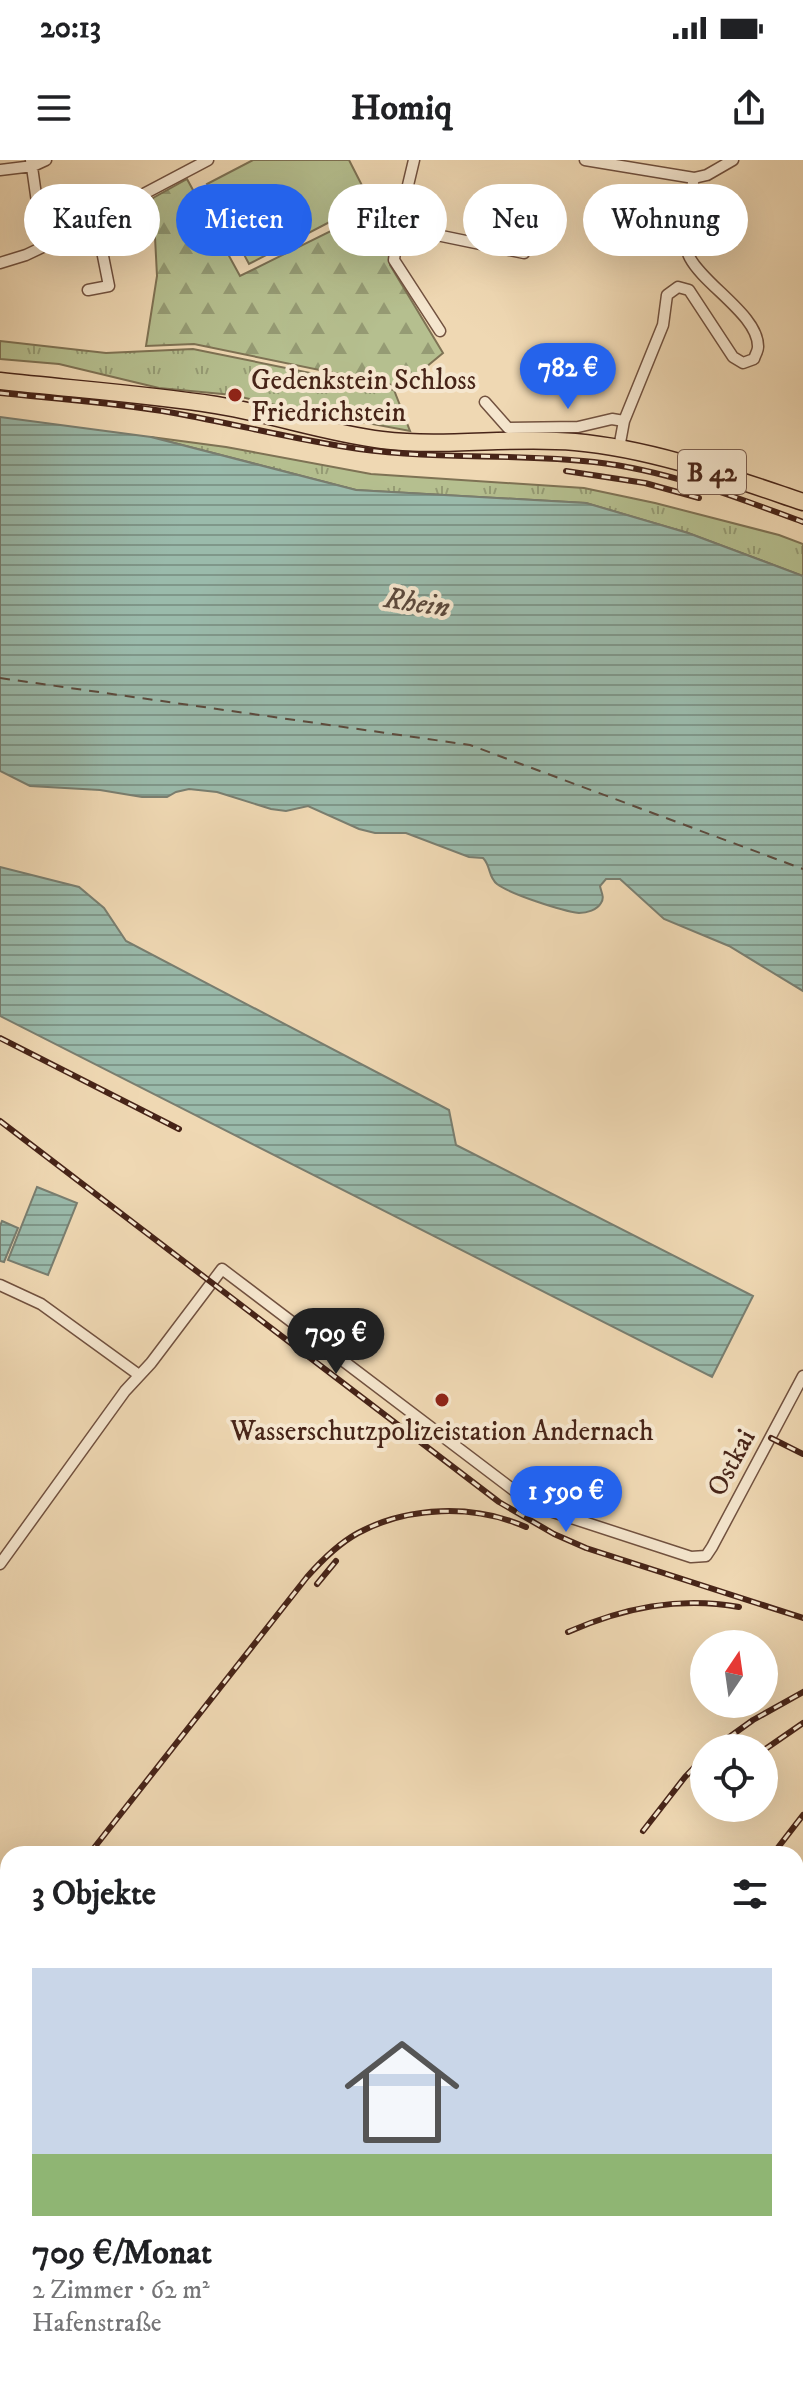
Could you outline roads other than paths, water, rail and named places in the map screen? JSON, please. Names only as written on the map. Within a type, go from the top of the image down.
[{"type":"main road","name":"B 42","points":[[0,381],[219,406],[398,442],[554,441],[619,448],[698,468],[803,502]]},
{"type":"street","points":[[0,170],[46,160]]},
{"type":"street","points":[[160,186],[208,160]]},
{"type":"street","points":[[408,184],[414,160]]},
{"type":"street","points":[[585,160],[694,178],[707,175],[733,160]]},
{"type":"street","points":[[32,163],[35,184]]},
{"type":"street","points":[[619,448],[624,421],[663,325],[667,295],[678,287],[689,290],[733,357],[743,363],[754,359],[758,346],[752,327],[690,258],[686,241],[687,215],[694,178]]},
{"type":"street","points":[[0,263],[24,256]]},
{"type":"street","points":[[88,290],[109,286],[103,256]]},
{"type":"street","points":[[394,256],[394,260],[440,331]]},
{"type":"street","points":[[485,402],[508,428],[578,427],[612,419],[624,421]]},
{"type":"street","name":"Ostkai","points":[[139,1375],[222,1269],[524,1498],[547,1510],[691,1557],[706,1556],[712,1547],[803,1376]]},
{"type":"street","points":[[0,1285],[41,1304],[139,1375],[80,1451],[0,1564]]},
{"type":"water","name":"Rhein","points":[[0,417],[151,437],[356,490],[586,503],[688,533],[803,576],[803,991],[729,946],[664,919],[620,879],[606,879],[600,886],[603,899],[599,905],[592,911],[579,913],[536,902],[504,888],[494,881],[483,858],[469,857],[406,833],[375,833],[359,829],[308,806],[286,811],[271,809],[217,792],[189,789],[167,797],[142,797],[100,790],[30,786],[0,771]]},
{"type":"water","points":[[0,867],[79,887],[104,908],[126,941],[449,1110],[456,1145],[753,1296],[712,1377],[0,1016]]},
{"type":"water","points":[[37,1187],[77,1203],[48,1275],[8,1260]]},
{"type":"water","points":[[2,1221],[18,1228],[4,1262],[0,1261]]},
{"type":"railway","points":[[0,393],[153,410],[359,449],[565,459],[621,466],[700,486],[803,522]]},
{"type":"railway","points":[[566,471],[645,483],[699,498]]},
{"type":"railway","points":[[0,1038],[179,1129]]},
{"type":"railway","points":[[0,1121],[499,1502],[554,1534],[586,1548],[803,1618]]},
{"type":"railway","points":[[771,1438],[803,1454]]},
{"type":"railway","points":[[96,1846],[307,1577],[344,1542],[377,1524],[398,1517],[441,1511],[485,1514],[526,1527]]},
{"type":"railway","points":[[317,1584],[336,1561]]},
{"type":"railway","points":[[568,1632],[609,1616],[652,1606],[695,1603],[739,1607]]},
{"type":"railway","points":[[734,1734],[803,1692]]},
{"type":"railway","points":[[778,1740],[803,1723]]},
{"type":"railway","points":[[643,1831],[690,1772]]},
{"type":"railway","points":[[779,1846],[803,1815]]},
{"type":"place","name":"Gedenkstein Schloss Friedrichstein","points":[[235,395]]},
{"type":"place","name":"Wasserschutzpolizeistation Andernach","points":[[442,1400]]}]
